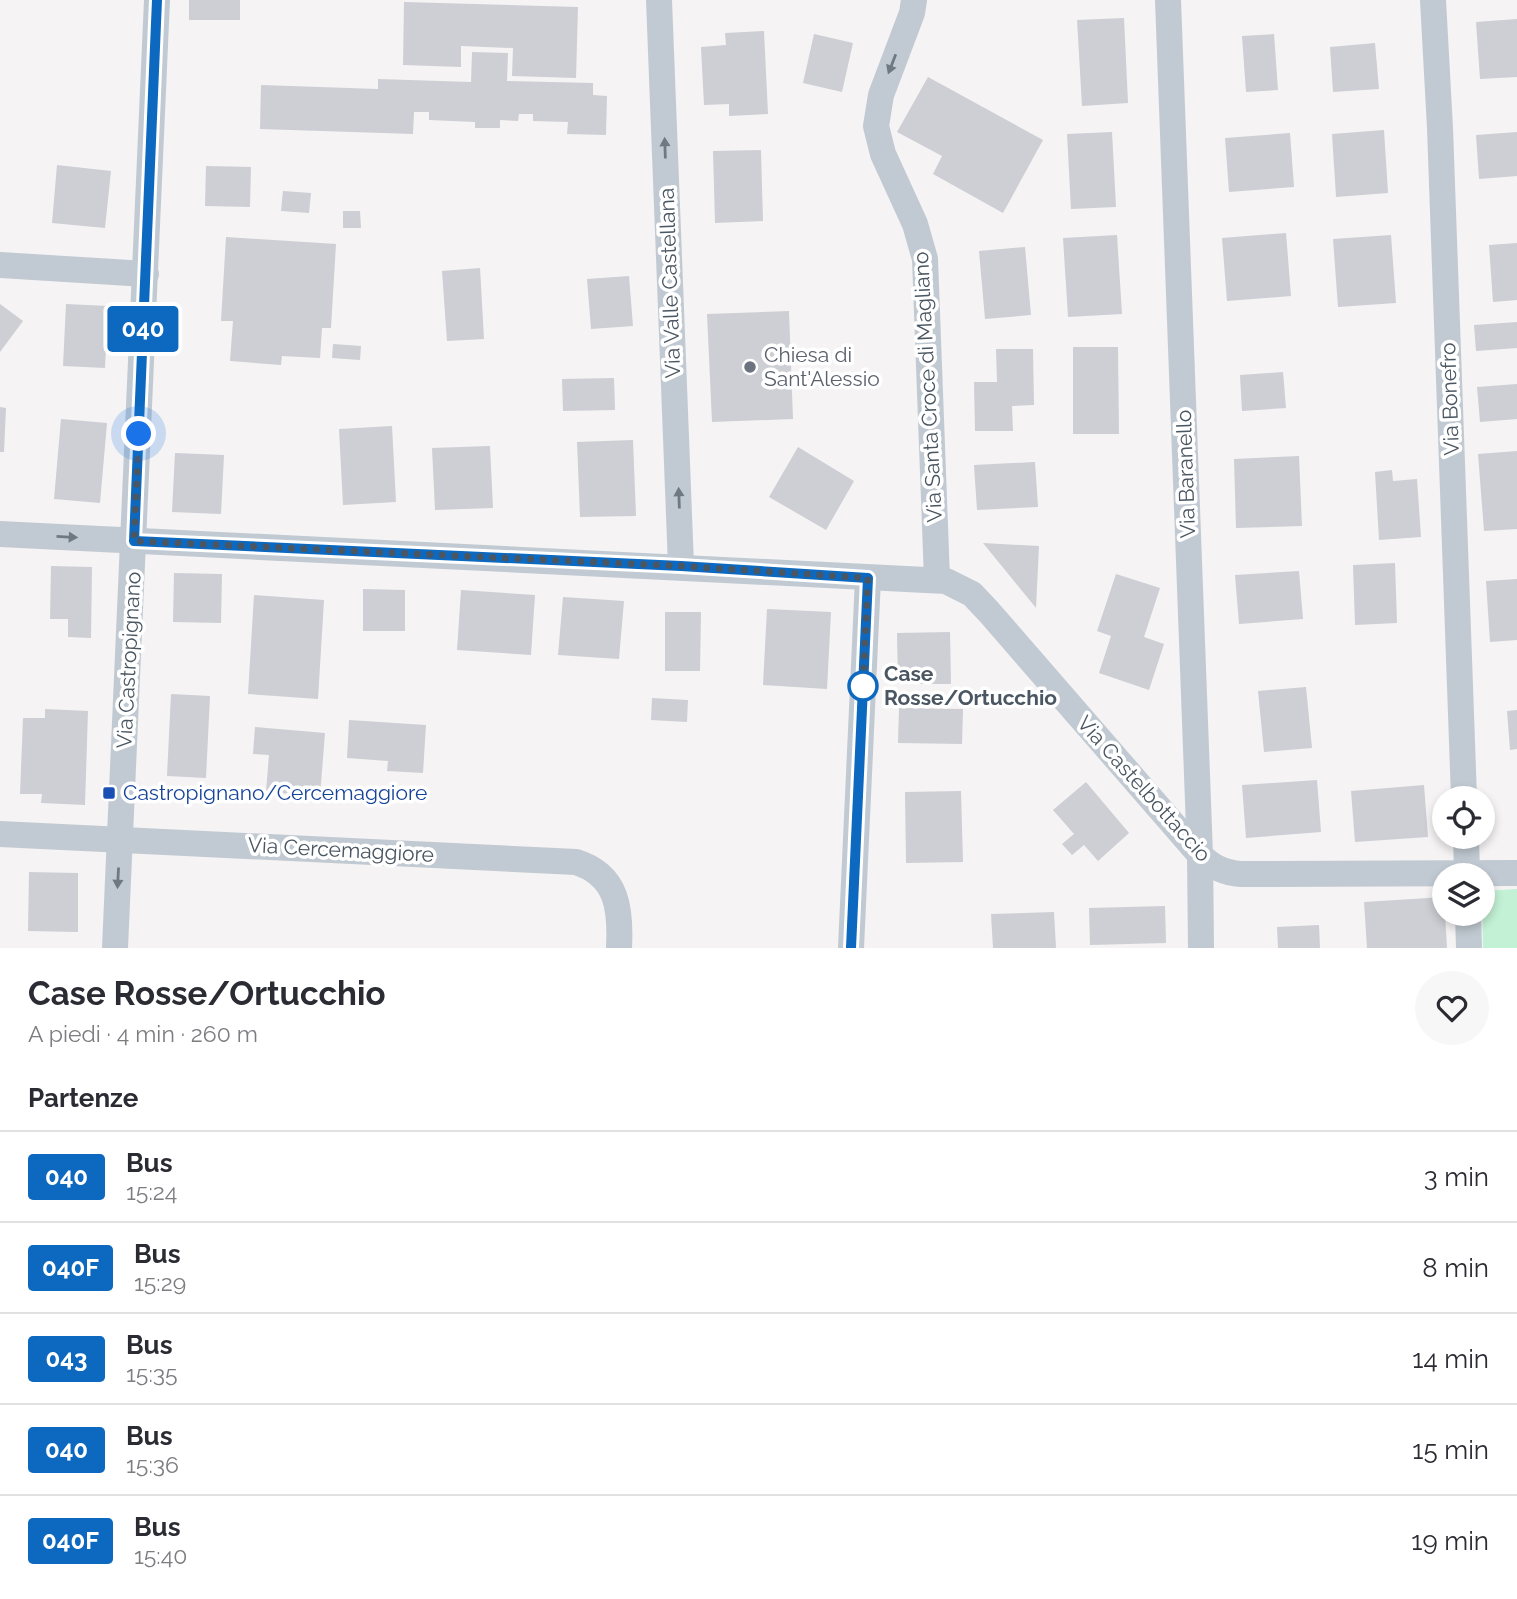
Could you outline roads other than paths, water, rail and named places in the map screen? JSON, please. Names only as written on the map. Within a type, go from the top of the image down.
[{"type":"street","name":"Via Castropignano","points":[[115,948],[158,0]]},
{"type":"street","name":"Via Valle Castellana","points":[[659,0],[681,566]]},
{"type":"street","name":"Via Santa Croce di Magliano","points":[[915,0],[881,95],[876,126],[883,154],[915,224],[925,259],[937,579]]},
{"type":"street","name":"Via Baranello","points":[[1168,0],[1200,855],[1201,948]]},
{"type":"street","name":"Via Bonefro","points":[[1433,0],[1464,786]]},
{"type":"street","points":[[0,265],[146,274]]},
{"type":"street","name":"Via Castelbottaccio","points":[[0,534],[681,566],[868,578],[937,579],[955,584],[972,594],[1200,855],[1213,866],[1233,874],[1432,875]]},
{"type":"street","points":[[850,948],[868,578]]},
{"type":"street","name":"Via Cercemaggiore","points":[[0,834],[576,862],[597,872],[611,889],[619,912],[619,948]]},
{"type":"street","name":"Via Castelbottaccio","points":[[1495,874],[1517,873]]},
{"type":"street","points":[[1468,926],[1469,948]]},
{"type":"place","name":"Chiesa di Sant'Alessio","points":[[750,367]]},
{"type":"place","name":"Case Rosse/Ortucchio","points":[[863,686]]},
{"type":"place","name":"Castropignano/Cercemaggiore","points":[[109,793]]}]
